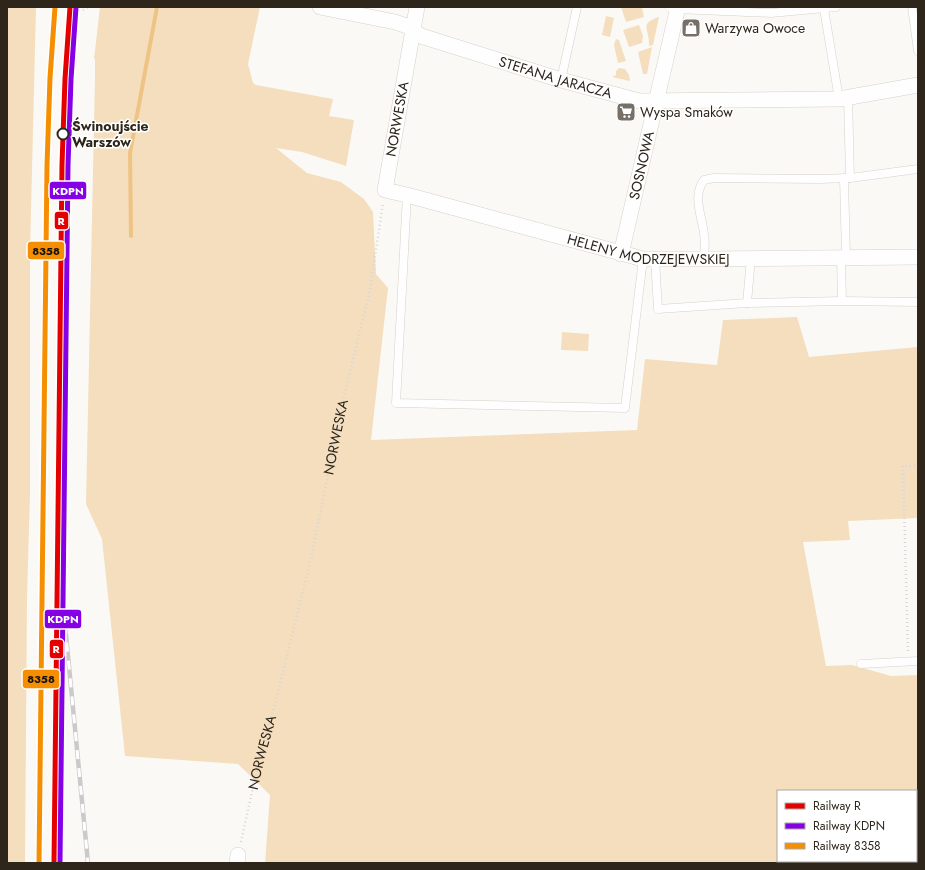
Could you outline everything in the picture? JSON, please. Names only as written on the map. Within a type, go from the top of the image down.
[{"type":"street","name":"STEFANA JARACZA","points":[[320,7],[395,22],[407,26],[421,36],[561,80],[639,101],[843,98],[918,85]]},
{"type":"street","name":"NORWESKA","points":[[385,190],[417,7]]},
{"type":"street","name":"SOSNOWA","points":[[621,254],[675,8]]},
{"type":"street","name":"HELENY MODRZEJEWSKIEJ","points":[[385,190],[621,254],[649,259],[704,260],[750,258],[918,257]]},
{"type":"lane","points":[[561,80],[577,7]]},
{"type":"lane","points":[[675,8],[771,12],[836,7]]},
{"type":"lane","points":[[912,7],[918,51]]},
{"type":"lane","points":[[824,9],[843,98],[847,178],[842,301]]},
{"type":"lane","points":[[704,260],[705,236],[697,195],[700,185],[704,180],[714,178],[847,178],[918,169]]},
{"type":"lane","points":[[407,195],[396,404],[625,408],[649,259]]},
{"type":"lane","points":[[747,303],[750,258]]},
{"type":"lane","points":[[649,259],[658,309],[747,303],[842,301],[918,302]]},
{"type":"lane","points":[[861,664],[918,661]]},
{"type":"path","points":[[79,10],[83,10],[88,7]]},
{"type":"path","name":"NORWESKA","points":[[238,859],[260,760],[312,554],[343,400],[370,290],[385,190]]},
{"type":"path","points":[[909,662],[903,466],[918,466]]},
{"type":"shaded area","points":[[7,7],[36,7],[30,251],[30,493],[27,599],[25,863],[7,863]]},
{"type":"shaded area","points":[[100,7],[260,7],[248,64],[253,83],[256,85],[333,99],[329,116],[354,120],[346,166],[302,152],[276,148],[307,173],[341,182],[364,199],[373,212],[376,274],[388,288],[371,440],[637,430],[645,359],[717,365],[723,320],[797,317],[809,357],[918,347],[918,518],[848,521],[850,540],[803,542],[826,666],[852,665],[891,676],[918,675],[918,863],[265,863],[270,795],[238,764],[125,756],[102,539],[86,504],[95,59]]},
{"type":"shaded area","points":[[621,7],[642,8],[644,17],[626,22]]},
{"type":"shaded area","points":[[606,16],[614,18],[610,37],[602,35]]},
{"type":"shaded area","points":[[659,17],[653,45],[649,46],[646,27],[649,22]]},
{"type":"shaded area","points":[[639,25],[643,36],[642,43],[629,47],[623,30]]},
{"type":"shaded area","points":[[616,39],[619,40],[626,61],[618,63],[614,45]]},
{"type":"shaded area","points":[[652,47],[647,74],[643,74],[638,52]]},
{"type":"shaded area","points":[[619,68],[625,69],[629,75],[630,81],[612,77],[616,75],[616,71]]},
{"type":"shaded area","points":[[562,332],[589,334],[588,351],[561,350]]},
{"type":"waterway","points":[[131,236],[130,153],[157,7]]},
{"type":"railway","points":[[58,517],[59,563],[88,863]]},
{"type":"rail line","name":"8358","points":[[39,863],[47,165],[50,78],[55,7]]},
{"type":"rail line","name":"R","points":[[54,863],[62,165],[65,79],[70,7]]},
{"type":"rail line","name":"KDPN","points":[[60,863],[68,165],[71,79],[76,7]]},
{"type":"place","name":"Warzywa Owoce","points":[[691,28]]},
{"type":"place","name":"Wyspa Smaków","points":[[626,112]]},
{"type":"place","name":"Świnoujście Warszów","points":[[63,134]]}]
